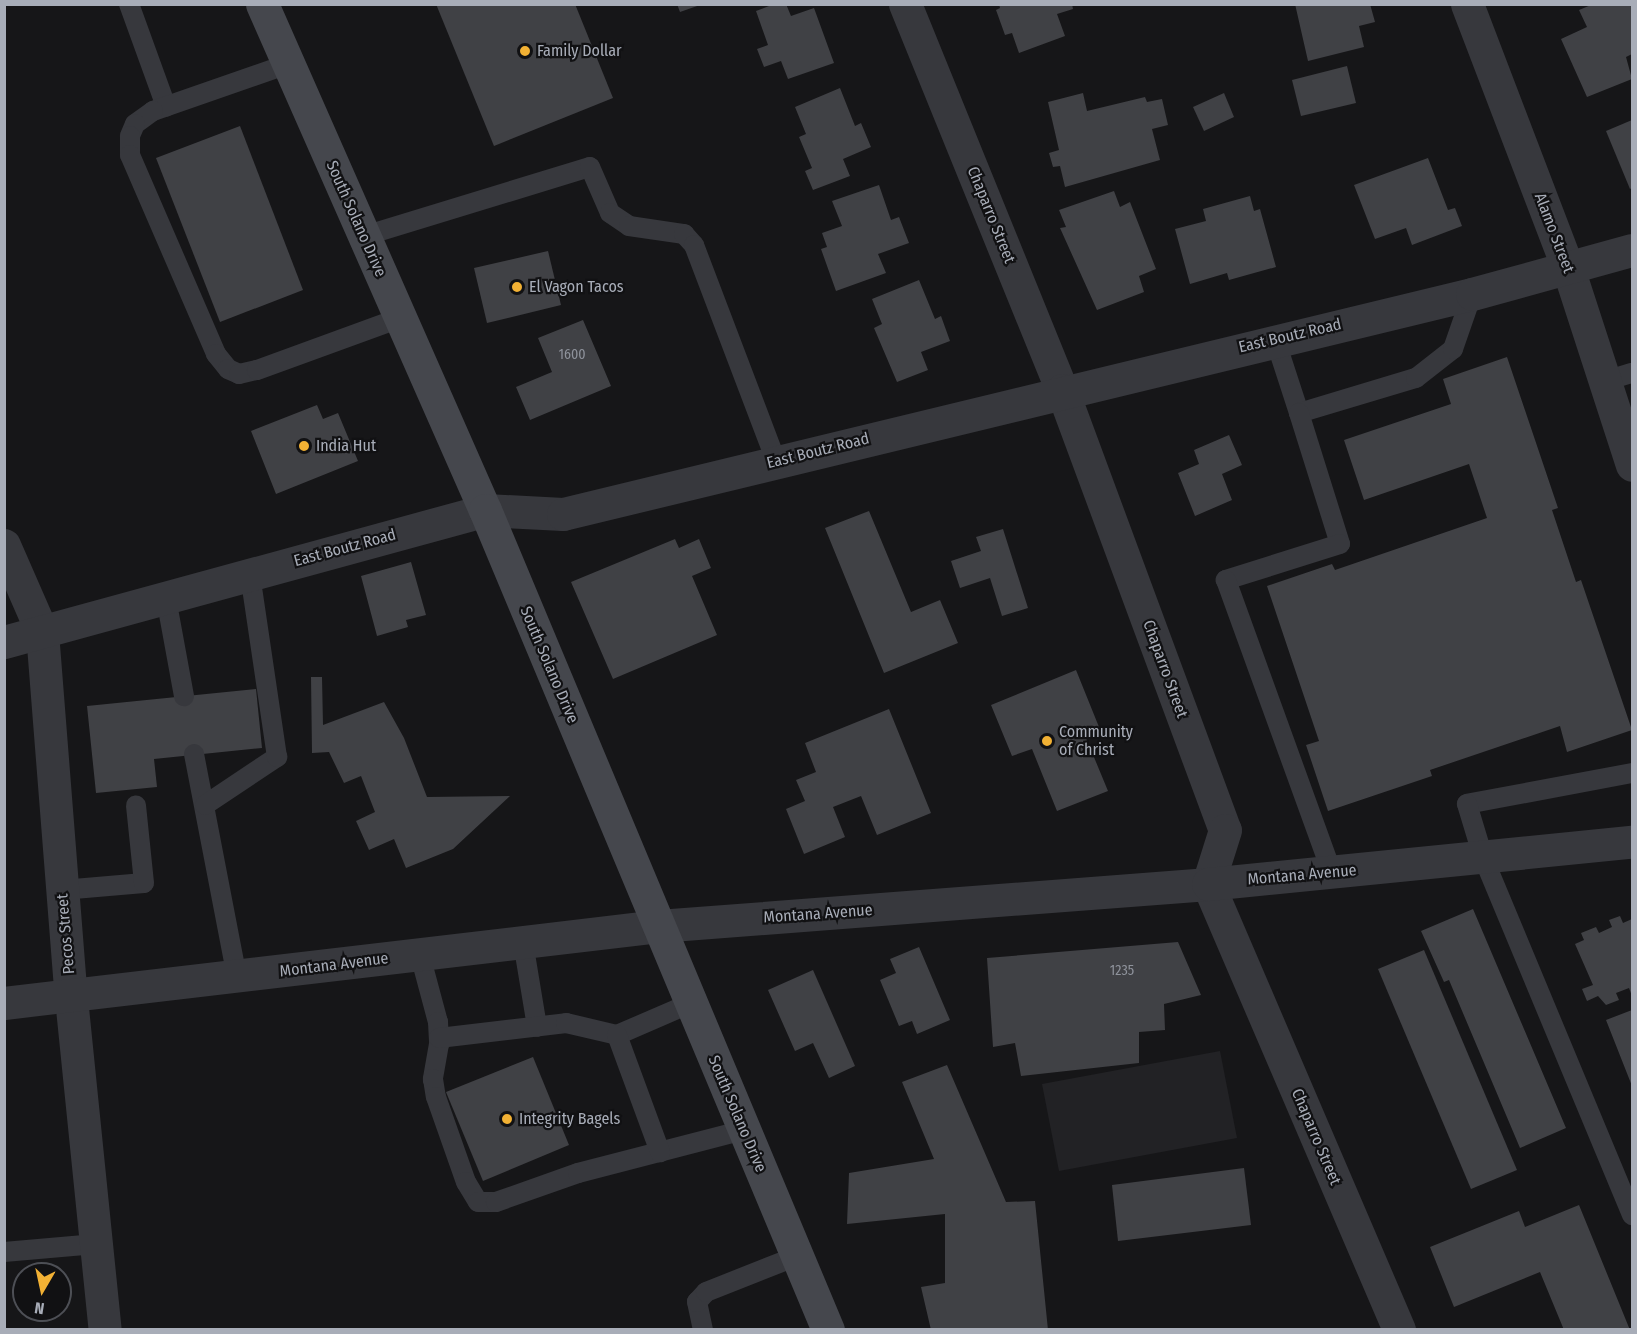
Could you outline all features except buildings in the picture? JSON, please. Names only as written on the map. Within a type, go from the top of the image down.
[{"type":"street","name":"South Solano Drive","points":[[262,4],[484,510],[828,1329]]},
{"type":"street","name":"Chaparro Street","points":[[905,4],[1062,390],[1225,830],[1208,884],[1399,1329]]},
{"type":"street","name":"Alamo Street","points":[[1467,4],[1568,268],[1619,377],[1632,465]]},
{"type":"street","name":"East Boutz Road","points":[[4,642],[484,510],[563,514],[1062,390],[1472,294],[1632,250]]},
{"type":"street","name":"Pecos Street","points":[[4,545],[42,632],[71,998],[105,1329]]},
{"type":"street","name":"Montana Avenue","points":[[4,1003],[71,998],[658,926],[1208,884],[1632,842]]},
{"type":"lane","points":[[129,4],[166,106]]},
{"type":"lane","points":[[288,64],[166,106],[135,124],[130,136],[130,155],[216,354],[228,369],[239,374],[400,318]]},
{"type":"lane","points":[[364,236],[590,167],[610,213],[629,226],[684,234],[694,245],[776,461]]},
{"type":"lane","points":[[1299,414],[1416,378],[1453,349],[1472,294]]},
{"type":"lane","points":[[1275,339],[1340,544],[1226,580],[1332,873]]},
{"type":"lane","points":[[205,805],[277,757],[250,575]]},
{"type":"lane","points":[[166,598],[184,696]]},
{"type":"lane","points":[[194,754],[237,978]]},
{"type":"lane","points":[[1632,773],[1467,804],[1483,857],[1632,1215]]},
{"type":"lane","points":[[62,890],[144,883],[136,805]]},
{"type":"lane","points":[[523,942],[537,1026]]},
{"type":"lane","points":[[420,955],[439,1038],[433,1079],[436,1097],[466,1182],[478,1202],[496,1202],[578,1173],[744,1130]]},
{"type":"lane","points":[[439,1038],[566,1023],[617,1035],[690,1004]]},
{"type":"lane","points":[[617,1035],[660,1152]]},
{"type":"lane","points":[[4,1252],[96,1244]]},
{"type":"lane","points":[[703,1329],[697,1302],[706,1292],[797,1256]]},
{"type":"shaded area","points":[[1220,1051],[1237,1138],[1059,1171],[1042,1084]]},
{"type":"place","name":"Family Dollar","points":[[525,51]]},
{"type":"place","name":"El Vagon Tacos","points":[[517,287]]},
{"type":"place","name":"India Hut","points":[[304,446]]},
{"type":"place","name":"Community of Christ","points":[[1047,741]]},
{"type":"place","name":"Integrity Bagels","points":[[507,1119]]}]
